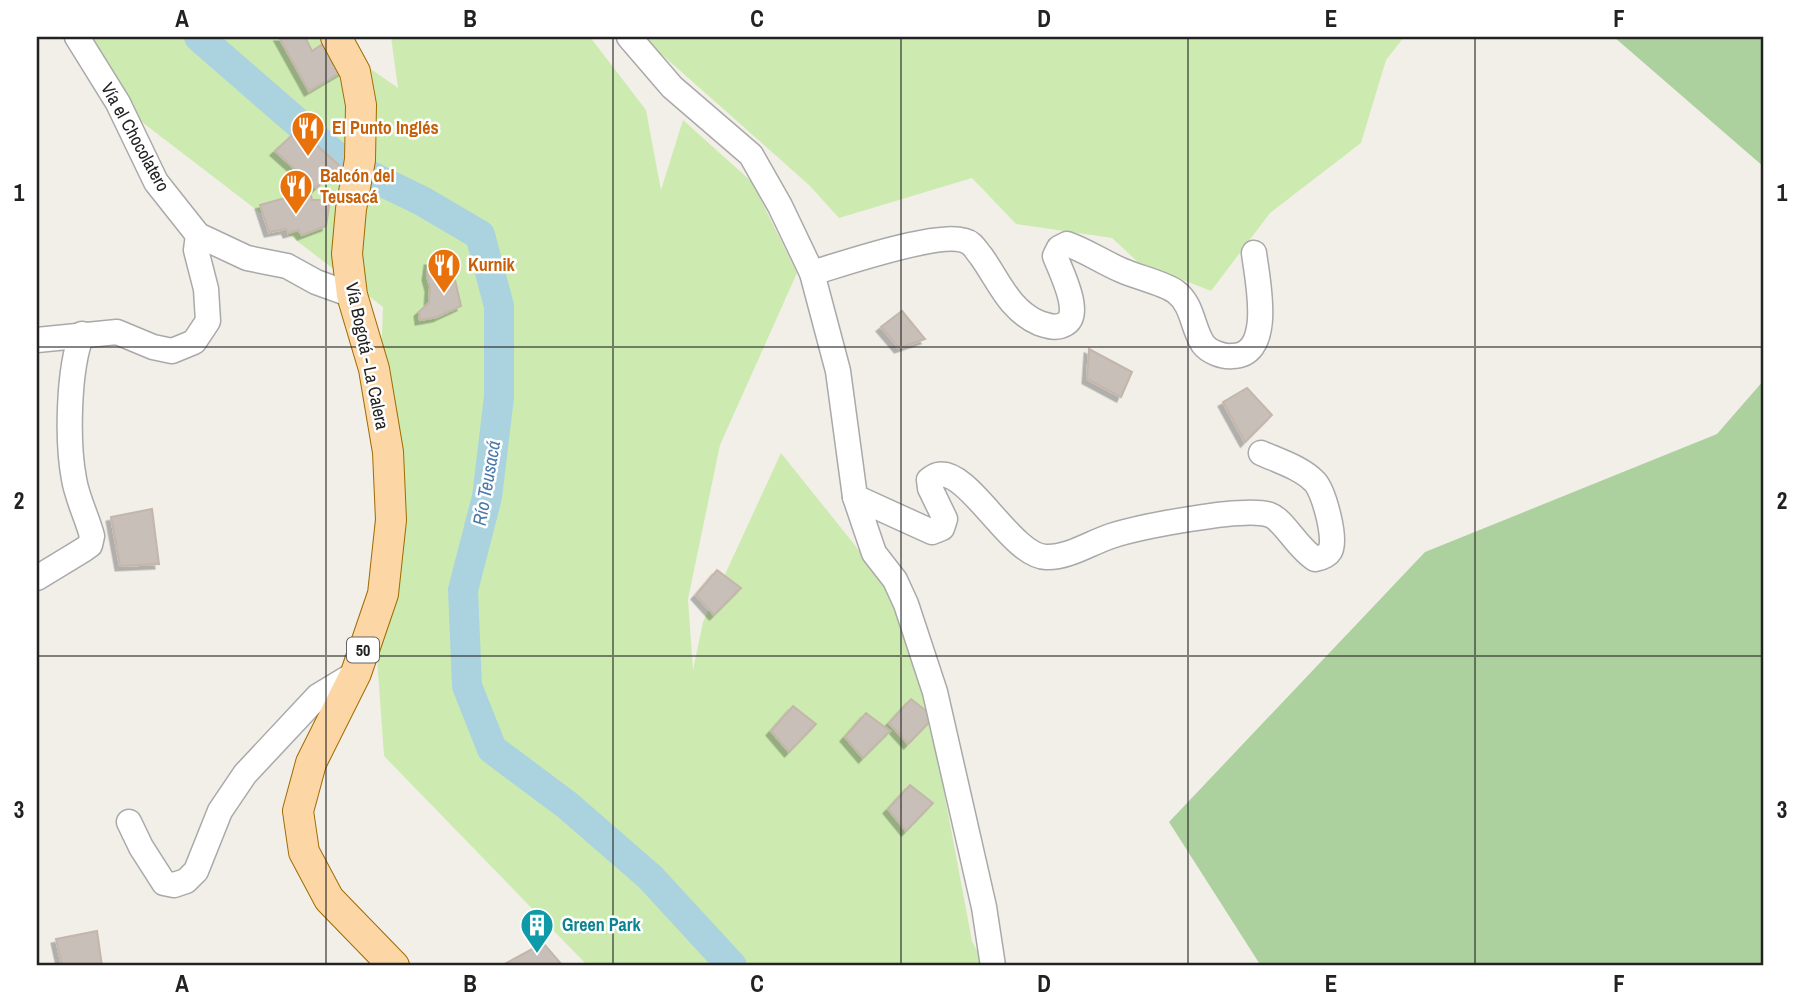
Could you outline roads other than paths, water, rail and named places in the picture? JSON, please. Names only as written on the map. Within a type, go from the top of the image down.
[{"type":"main road","name":"Vía Bogotá - La Calera","points":[[336,37],[355,72],[361,105],[360,160],[351,209],[347,254],[352,295],[374,369],[388,452],[391,520],[383,594],[355,673],[311,763],[298,811],[304,852],[329,899],[394,966]]},
{"type":"street","name":"Vía el Chocolatero","points":[[77,37],[118,103],[156,182],[198,235],[247,258],[287,266],[316,282],[352,295]]},
{"type":"street","points":[[629,37],[671,87],[751,155],[812,273],[838,371],[855,497],[874,553],[895,580],[906,604],[935,692],[984,907],[993,966]]},
{"type":"street","points":[[37,340],[117,332],[152,347],[172,351],[194,342],[208,321],[206,289],[196,250],[198,235]]},
{"type":"street","points":[[812,273],[880,253],[939,239],[958,238],[971,243],[1004,295],[1027,318],[1046,326],[1059,327],[1069,321],[1073,311],[1055,256],[1059,248],[1067,244],[1088,252],[1116,269],[1174,290],[1186,302],[1204,344],[1216,354],[1234,357],[1250,349],[1260,332],[1254,253]]},
{"type":"street","points":[[37,578],[90,545],[92,536],[74,481],[71,454],[72,371],[82,334]]},
{"type":"street","points":[[855,497],[932,533],[942,528],[945,519],[930,488],[929,480],[938,475],[950,476],[977,498],[1028,550],[1039,557],[1053,558],[1112,536],[1164,524],[1231,514],[1260,513],[1272,516],[1281,523],[1307,554],[1315,559],[1323,557],[1330,551],[1332,542],[1326,509],[1317,484],[1306,474],[1261,453]]},
{"type":"street","points":[[129,822],[164,883],[174,885],[186,881],[196,872],[220,811],[245,774],[318,696],[355,673]]},
{"type":"waterway","name":"Río Teusacá","points":[[199,37],[344,163],[422,201],[480,235],[499,306],[499,397],[487,497],[463,590],[467,686],[492,749],[567,805],[650,877],[732,966]]},
{"type":"place","name":"El Punto Inglés","points":[[308,158]]},
{"type":"place","name":"Balcón del Teusacá","points":[[296,216]]},
{"type":"place","name":"Kurnik","points":[[444,295]]},
{"type":"place","name":"Green Park","points":[[537,955]]}]
